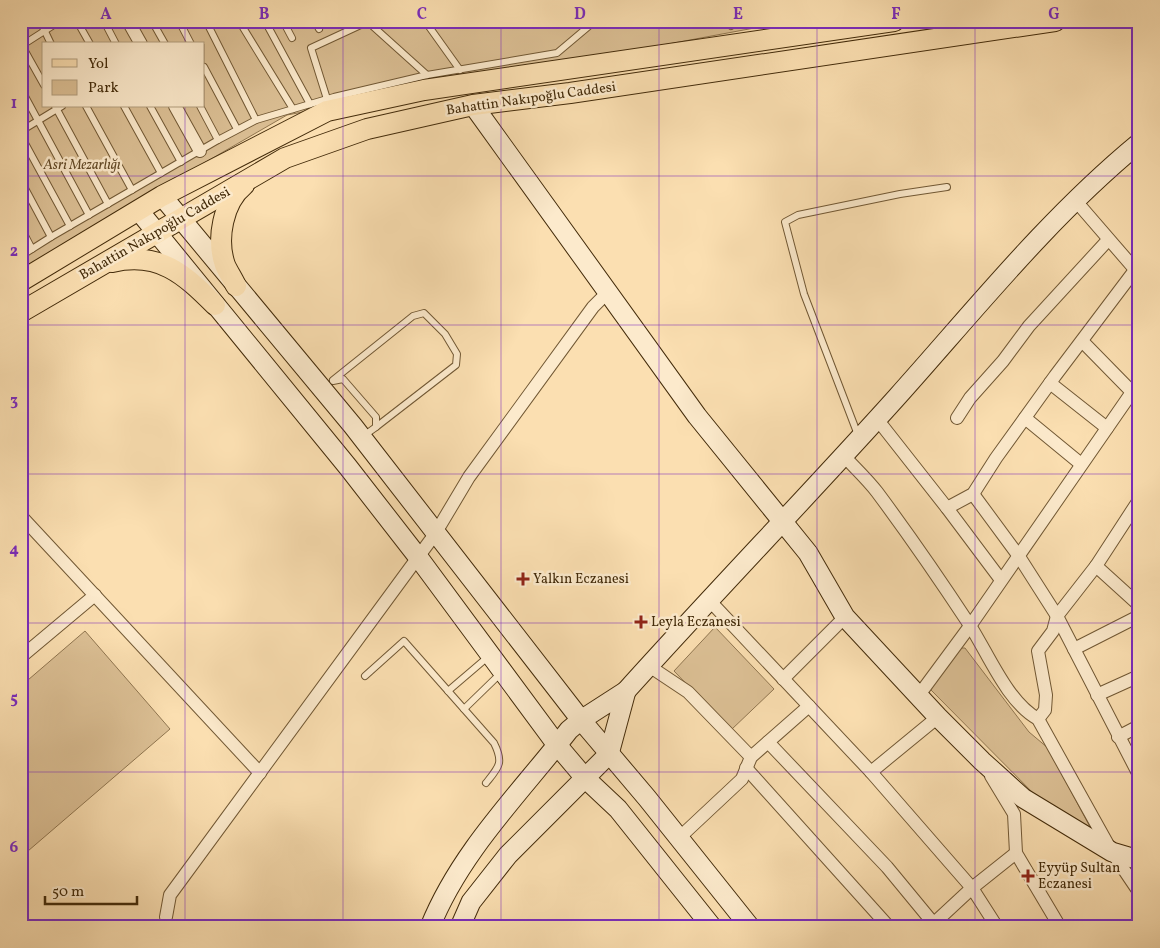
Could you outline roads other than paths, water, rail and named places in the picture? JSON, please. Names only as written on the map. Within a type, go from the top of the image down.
[{"type":"main road","name":"Bahattin Nakıpoğlu Caddesi","points":[[21,281],[162,196],[327,111],[424,90],[894,21]]},
{"type":"main road","name":"Bahattin Nakıpoğlu Caddesi","points":[[21,312],[285,158],[367,129],[473,105],[580,92],[1055,21]]},
{"type":"main road","points":[[236,286],[225,265],[222,249],[222,232],[230,201],[241,187],[254,176]]},
{"type":"main road","points":[[103,264],[122,260],[143,260],[163,264],[181,273],[215,305]]},
{"type":"street","points":[[128,21],[140,42]]},
{"type":"street","points":[[473,105],[697,416],[808,553],[845,617],[938,717],[1023,798],[1112,852],[1139,860]]},
{"type":"street","points":[[176,108],[200,151]]},
{"type":"street","points":[[430,927],[441,900],[483,836],[569,730],[581,720],[626,692],[708,600],[877,419],[1012,266],[1075,200],[1139,143]]},
{"type":"street","points":[[162,196],[236,286],[327,383],[369,432],[435,534],[608,754],[679,838],[750,927]]},
{"type":"street","points":[[947,508],[973,494],[1050,383],[1137,272],[1075,200]]},
{"type":"street","points":[[139,210],[348,467],[418,557],[557,745],[585,778],[618,809],[712,927]]},
{"type":"street","points":[[958,418],[970,398],[1003,361],[1029,326],[1108,240]]},
{"type":"street","points":[[166,917],[170,895],[435,534],[470,478],[593,307],[608,292]]},
{"type":"street","points":[[919,695],[970,626],[1135,386],[1082,341]]},
{"type":"street","points":[[1050,383],[1107,428]]},
{"type":"street","points":[[1025,418],[1081,464]]},
{"type":"street","points":[[877,419],[1001,580]]},
{"type":"street","points":[[844,455],[876,491],[970,626],[1012,694],[1038,719],[1112,852],[1139,892]]},
{"type":"street","points":[[973,494],[1018,556],[1057,616],[1139,775]]},
{"type":"street","points":[[1038,719],[1045,710],[1046,695],[1038,651],[1053,631],[1057,616],[1096,566],[1136,508]]},
{"type":"street","points":[[21,516],[260,773]]},
{"type":"street","points":[[1096,566],[1139,605]]},
{"type":"street","points":[[21,656],[95,595]]},
{"type":"street","points":[[708,600],[871,772],[972,888],[997,927]]},
{"type":"street","points":[[1074,649],[1139,616]]},
{"type":"street","points":[[783,679],[845,617]]},
{"type":"street","points":[[649,666],[688,692],[889,927]]},
{"type":"street","points":[[1097,695],[1139,676]]},
{"type":"street","points":[[460,927],[471,902],[508,855],[608,754],[626,692]]},
{"type":"street","points":[[679,838],[742,779],[748,762],[809,706]]},
{"type":"street","points":[[871,772],[938,717]]},
{"type":"street","points":[[1118,737],[1139,726]]},
{"type":"street","points":[[768,742],[882,861],[932,925],[972,888],[1016,853]]},
{"type":"street","points":[[982,761],[1014,814],[1016,853],[1054,923]]},
{"type":"lane","points":[[40,21],[50,42]]},
{"type":"lane","points":[[42,81],[22,45],[60,21]]},
{"type":"lane","points":[[77,21],[89,42]]},
{"type":"lane","points":[[104,21],[115,42]]},
{"type":"lane","points":[[152,21],[164,42]]},
{"type":"lane","points":[[178,21],[190,42]]},
{"type":"lane","points":[[206,21],[256,120]]},
{"type":"lane","points":[[239,21],[293,109]]},
{"type":"lane","points":[[265,21],[310,104]]},
{"type":"lane","points":[[283,21],[292,38]]},
{"type":"lane","points":[[314,21],[319,29]]},
{"type":"lane","points":[[425,21],[460,70]]},
{"type":"lane","points":[[21,256],[51,236],[237,129],[256,120],[327,99],[427,75],[557,53],[595,21]]},
{"type":"lane","points":[[327,99],[311,48],[367,22],[427,75]]},
{"type":"lane","points":[[205,69],[237,129]]},
{"type":"lane","points":[[21,89],[89,215]]},
{"type":"lane","points":[[21,132],[57,108]]},
{"type":"lane","points":[[59,108],[108,204]]},
{"type":"lane","points":[[87,108],[132,190]]},
{"type":"lane","points":[[125,108],[161,173]]},
{"type":"lane","points":[[151,108],[181,162]]},
{"type":"lane","points":[[201,108],[218,140]]},
{"type":"lane","points":[[21,136],[70,226]]},
{"type":"lane","points":[[21,182],[51,236]]},
{"type":"lane","points":[[859,438],[804,294],[785,222],[798,215],[900,194],[946,187]]},
{"type":"lane","points":[[21,228],[32,249]]},
{"type":"lane","points":[[327,383],[413,316],[424,313],[445,334],[457,354],[456,365],[369,432]]},
{"type":"lane","points":[[365,676],[404,641],[494,743],[500,755],[498,768],[486,783]]},
{"type":"lane","points":[[448,691],[490,655]]},
{"type":"lane","points":[[464,709],[503,672]]},
{"type":"place","name":"Yalkın Eczanesi","points":[[523,579]]},
{"type":"place","name":"Leyla Eczanesi","points":[[641,622]]},
{"type":"place","name":"Eyyüp Sultan Eczanesi","points":[[1028,876]]},
{"type":"park label","name":"Asri Mezarlığı","points":[[82,165]]}]
